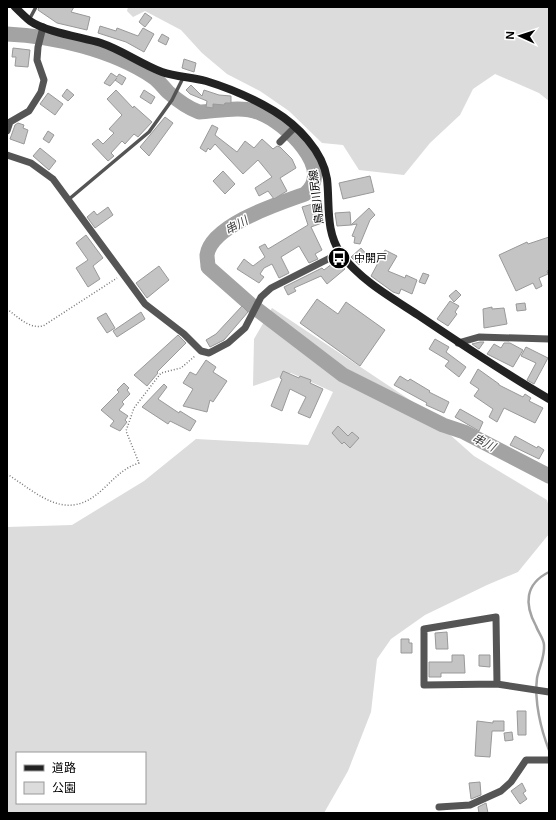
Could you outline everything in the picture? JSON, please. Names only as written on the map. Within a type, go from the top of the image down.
[{"type":"main road","name":"鳥屋川尻線","points":[[14,7],[42,29],[102,44],[123,52],[160,71],[184,78],[205,81],[236,92],[274,111],[315,149],[323,162],[326,178],[328,217],[332,237],[340,253],[368,280],[458,343],[549,399]]},
{"type":"street","points":[[7,131],[10,122],[29,111],[42,92],[44,80],[38,65],[38,47],[42,29]]},
{"type":"street","points":[[280,142],[293,129]]},
{"type":"street","points":[[7,155],[31,163],[53,179],[145,304],[184,334],[201,351],[209,353],[228,343],[244,328],[261,297],[271,288],[301,271],[340,253]]},
{"type":"street","points":[[458,343],[479,337],[549,339]]},
{"type":"street","points":[[498,684],[496,617],[424,629],[424,685],[498,684],[548,692]]},
{"type":"street","points":[[439,807],[470,805],[501,791],[511,782],[526,760],[549,760]]},
{"type":"lane","points":[[29,20],[36,7]]},
{"type":"lane","points":[[68,200],[149,132],[172,100],[184,78]]},
{"type":"path","points":[[7,309],[30,326],[38,328],[44,326],[123,275]]},
{"type":"path","points":[[7,474],[56,504],[69,506],[80,504],[92,498],[126,467],[139,463],[126,431],[134,408],[161,373],[181,368],[201,351]]},
{"type":"green space","points":[[128,7],[549,7],[549,101],[539,93],[495,74],[473,89],[460,115],[430,143],[404,175],[359,170],[343,145],[322,143],[289,111],[260,91],[227,74],[202,53],[181,30],[145,11],[133,17],[127,11]]},
{"type":"green space","points":[[272,308],[413,402],[474,456],[547,500],[549,507],[549,534],[518,572],[487,585],[425,615],[391,639],[377,659],[371,712],[348,771],[324,813],[7,813],[7,527],[72,525],[144,481],[196,439],[308,445],[333,392],[291,373],[253,386],[254,339]]},
{"type":"building","points":[[39,7],[74,7],[71,12],[90,17],[87,30],[57,23],[38,10]]},
{"type":"building","points":[[145,13],[152,18],[145,27],[139,22]]},
{"type":"building","points":[[100,26],[116,31],[117,28],[138,36],[143,28],[154,34],[144,52],[126,42],[98,33]]},
{"type":"building","points":[[162,34],[169,38],[166,45],[158,41]]},
{"type":"building","points":[[13,48],[30,50],[28,67],[15,66],[16,57],[12,57]]},
{"type":"building","points":[[184,59],[196,63],[194,72],[182,68]]},
{"type":"building","points":[[111,73],[117,77],[119,74],[126,78],[122,85],[115,80],[110,86],[104,83]]},
{"type":"building","points":[[191,85],[202,96],[204,90],[219,95],[231,96],[231,103],[225,103],[224,105],[213,104],[213,108],[206,107],[207,101],[190,94],[186,90]]},
{"type":"building","points":[[67,89],[74,95],[68,101],[62,96]]},
{"type":"building","points":[[116,90],[133,108],[134,106],[152,122],[138,137],[134,134],[125,144],[122,141],[111,153],[114,156],[108,161],[92,144],[98,139],[103,144],[114,133],[109,129],[122,115],[107,99]]},
{"type":"building","points":[[144,90],[155,97],[151,104],[140,97]]},
{"type":"building","points":[[48,93],[63,104],[55,115],[40,104]]},
{"type":"building","points":[[165,117],[173,123],[149,156],[140,147]]},
{"type":"building","points":[[18,123],[24,125],[23,128],[28,130],[24,144],[10,139],[15,125]]},
{"type":"building","points":[[212,125],[218,128],[215,135],[237,152],[245,141],[254,148],[262,139],[273,149],[277,146],[280,147],[292,159],[296,168],[280,178],[287,191],[274,199],[268,191],[259,196],[255,188],[272,177],[258,160],[243,174],[215,144],[210,150],[208,148],[206,152],[200,148]]},
{"type":"building","points":[[48,131],[54,135],[49,143],[43,139]]},
{"type":"building","points":[[40,148],[56,161],[49,170],[33,156]]},
{"type":"building","points":[[223,171],[235,184],[225,194],[213,181]]},
{"type":"building","points":[[370,176],[374,192],[343,199],[339,183]]},
{"type":"building","points":[[316,203],[322,223],[311,227],[322,250],[315,254],[318,259],[309,263],[299,246],[281,257],[289,273],[279,278],[272,264],[264,268],[260,274],[264,277],[259,283],[237,269],[244,259],[253,266],[265,257],[259,247],[265,244],[268,249],[308,225],[302,207]]},
{"type":"building","points":[[108,207],[113,215],[95,228],[87,217],[94,211],[97,215]]},
{"type":"building","points":[[369,208],[375,215],[370,220],[360,244],[354,243],[355,237],[352,236],[357,224],[351,225]]},
{"type":"building","points":[[350,212],[351,225],[337,226],[335,213]]},
{"type":"building","points":[[86,235],[103,258],[93,266],[100,279],[88,287],[76,268],[88,260],[76,243]]},
{"type":"building","points":[[549,237],[549,270],[547,271],[548,274],[539,278],[542,286],[536,289],[533,283],[516,291],[499,255],[527,242],[528,244]]},
{"type":"building","points":[[361,248],[368,256],[359,265],[351,257]]},
{"type":"building","points":[[385,250],[397,256],[388,271],[405,278],[406,275],[417,280],[412,294],[401,289],[399,294],[393,292],[371,276]]},
{"type":"building","points":[[337,260],[345,269],[327,284],[321,276],[294,288],[296,291],[288,295],[284,287],[322,268],[324,270]]},
{"type":"building","points":[[159,266],[169,280],[147,298],[136,283]]},
{"type":"building","points":[[423,273],[429,275],[425,284],[419,282]]},
{"type":"building","points":[[456,290],[461,295],[454,302],[449,296]]},
{"type":"building","points":[[317,299],[338,314],[346,302],[385,330],[360,366],[300,323]]},
{"type":"building","points":[[450,301],[459,306],[455,312],[457,314],[448,326],[437,319]]},
{"type":"building","points":[[525,303],[526,310],[517,311],[516,304]]},
{"type":"building","points":[[242,306],[248,312],[224,340],[210,347],[206,340],[216,334]]},
{"type":"building","points":[[492,307],[492,309],[504,308],[507,324],[484,328],[483,309]]},
{"type":"building","points":[[141,312],[145,319],[117,337],[113,331]]},
{"type":"building","points":[[106,313],[115,328],[107,333],[97,318]]},
{"type":"building","points":[[178,335],[186,343],[157,372],[158,373],[147,386],[134,375]]},
{"type":"building","points":[[435,339],[449,347],[446,352],[466,367],[459,377],[445,366],[449,361],[429,349]]},
{"type":"building","points":[[484,342],[479,349],[472,344]]},
{"type":"building","points":[[504,343],[510,343],[523,350],[513,367],[487,354],[494,344],[501,348]]},
{"type":"building","points":[[526,347],[548,358],[534,384],[527,380],[536,363],[521,356]]},
{"type":"building","points":[[206,360],[216,367],[213,372],[227,381],[213,402],[210,400],[207,412],[183,406],[193,389],[183,383],[190,372],[196,375]]},
{"type":"building","points":[[478,369],[499,385],[523,397],[525,394],[531,398],[529,401],[543,408],[535,423],[504,408],[497,422],[489,417],[493,409],[474,396],[479,389],[470,383]]},
{"type":"building","points":[[283,371],[299,378],[300,376],[311,380],[310,383],[323,389],[310,418],[298,413],[306,397],[290,389],[282,411],[271,406],[282,379],[280,378]]},
{"type":"building","points":[[400,376],[408,381],[410,379],[430,391],[429,392],[449,402],[444,413],[426,405],[427,403],[394,385]]},
{"type":"building","points":[[124,383],[129,388],[127,390],[130,394],[122,402],[124,404],[119,410],[128,416],[125,420],[127,422],[120,431],[110,426],[114,421],[101,410],[119,392],[117,390]]},
{"type":"building","points":[[164,384],[167,387],[158,399],[179,413],[180,411],[196,421],[190,431],[170,421],[168,424],[142,407]]},
{"type":"building","points":[[460,409],[483,422],[479,431],[455,417]]},
{"type":"building","points":[[338,426],[348,436],[352,432],[359,438],[350,448],[344,442],[342,444],[332,433]]},
{"type":"building","points":[[515,436],[537,448],[538,446],[544,450],[539,459],[510,445]]},
{"type":"building","points":[[447,632],[448,649],[436,649],[435,633]]},
{"type":"building","points":[[401,639],[409,639],[409,643],[412,643],[412,653],[401,653]]},
{"type":"building","points":[[452,655],[464,655],[465,673],[441,673],[441,677],[429,677],[429,662],[452,662]]},
{"type":"building","points":[[479,655],[490,655],[490,667],[479,666]]},
{"type":"building","points":[[517,711],[526,711],[526,735],[518,735]]},
{"type":"building","points":[[477,721],[493,723],[493,721],[504,721],[504,731],[492,731],[490,757],[475,756]]},
{"type":"building","points":[[512,732],[513,740],[505,741],[504,733]]},
{"type":"building","points":[[480,782],[481,795],[471,799],[469,783]]},
{"type":"building","points":[[522,783],[526,791],[523,793],[527,799],[520,804],[511,791]]},
{"type":"building","points":[[486,803],[488,813],[479,813],[478,807]]},
{"type":"waterway","name":"串川","points":[[7,34],[25,35],[63,41],[102,52],[137,67],[153,77],[175,98],[199,112],[246,109],[260,113],[282,126],[293,136],[311,160],[314,172],[313,184],[305,194],[264,209],[233,225],[220,234],[211,244],[207,255],[208,267],[250,304],[343,375],[443,425],[464,432],[549,476]]},
{"type":"waterway","points":[[549,572],[535,582],[529,595],[532,618],[544,643],[544,654],[537,678],[536,696],[543,734],[549,750]]},
{"type":"place","name":"中開戸","points":[[339,258]]}]
